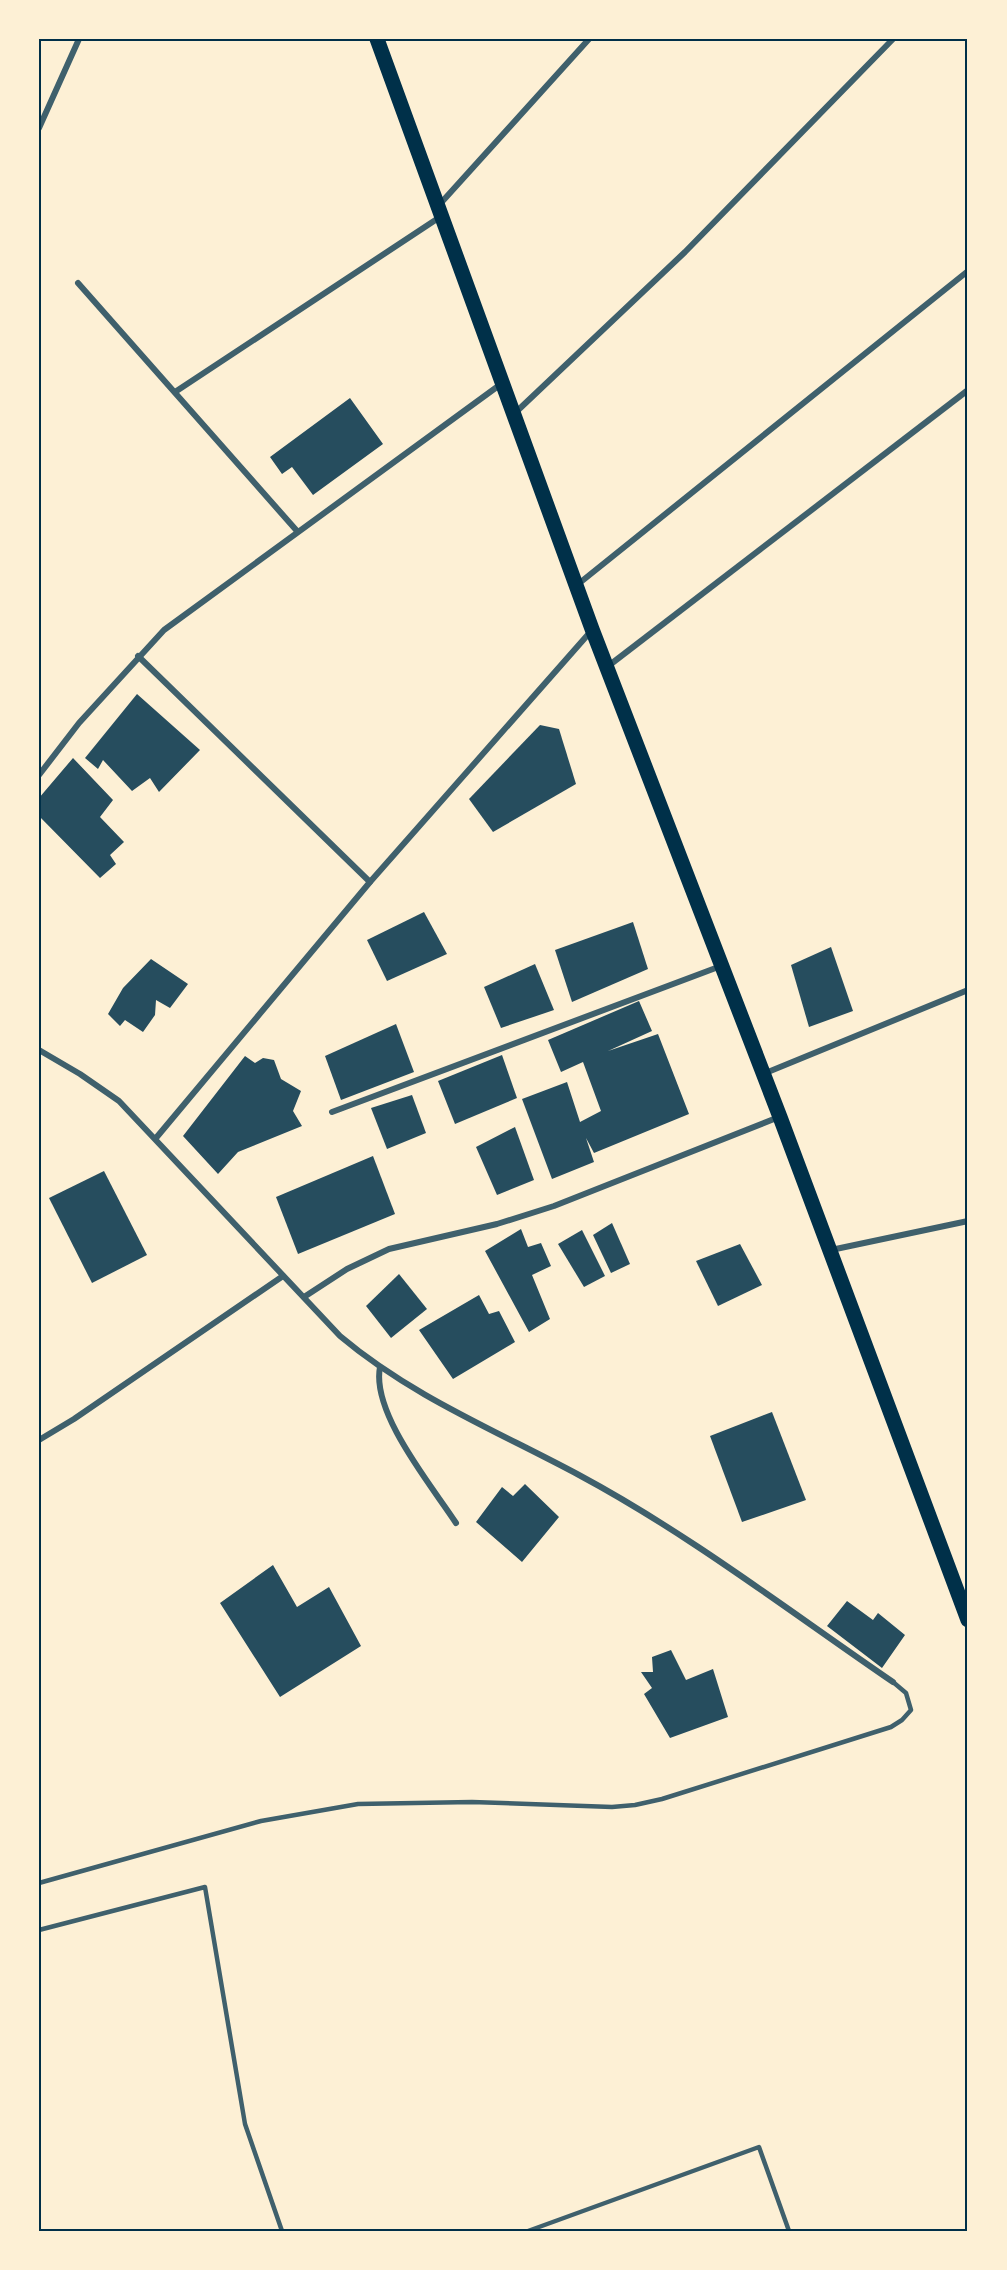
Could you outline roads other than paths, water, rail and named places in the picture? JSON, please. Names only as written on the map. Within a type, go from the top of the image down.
[{"type":"main road","points":[[377,39],[516,413],[592,630],[780,1117],[968,1620]]},
{"type":"street","points":[[39,129],[79,39]]},
{"type":"street","points":[[175,392],[441,210],[589,39]]},
{"type":"street","points":[[516,413],[685,252],[893,39]]},
{"type":"street","points":[[576,585],[968,271]]},
{"type":"street","points":[[78,284],[297,531]]},
{"type":"street","points":[[39,775],[79,723],[138,656],[180,616],[504,382]]},
{"type":"street","points":[[607,667],[968,390]]},
{"type":"street","points":[[156,1138],[370,882],[592,630]]},
{"type":"street","points":[[138,656],[370,882]]},
{"type":"street","points":[[332,1112],[722,965]]},
{"type":"street","points":[[763,1074],[968,990]]},
{"type":"street","points":[[39,1050],[80,1074],[118,1101],[156,1138],[340,1336],[380,1367],[500,1437],[579,1475],[657,1521],[893,1682]]},
{"type":"street","points":[[304,1297],[347,1269],[389,1249],[497,1224],[564,1203],[780,1117]]},
{"type":"street","points":[[829,1250],[968,1221]]},
{"type":"street","points":[[39,1440],[284,1276]]},
{"type":"street","points":[[380,1367],[383,1395],[391,1419],[456,1523]]},
{"type":"lane","points":[[39,1883],[261,1821],[358,1804],[472,1802],[612,1807],[662,1799],[891,1727],[911,1710],[906,1693],[893,1682]]},
{"type":"lane","points":[[39,1930],[205,1887],[245,2124],[282,2231]]},
{"type":"lane","points":[[528,2231],[759,2147],[789,2231]]}]
